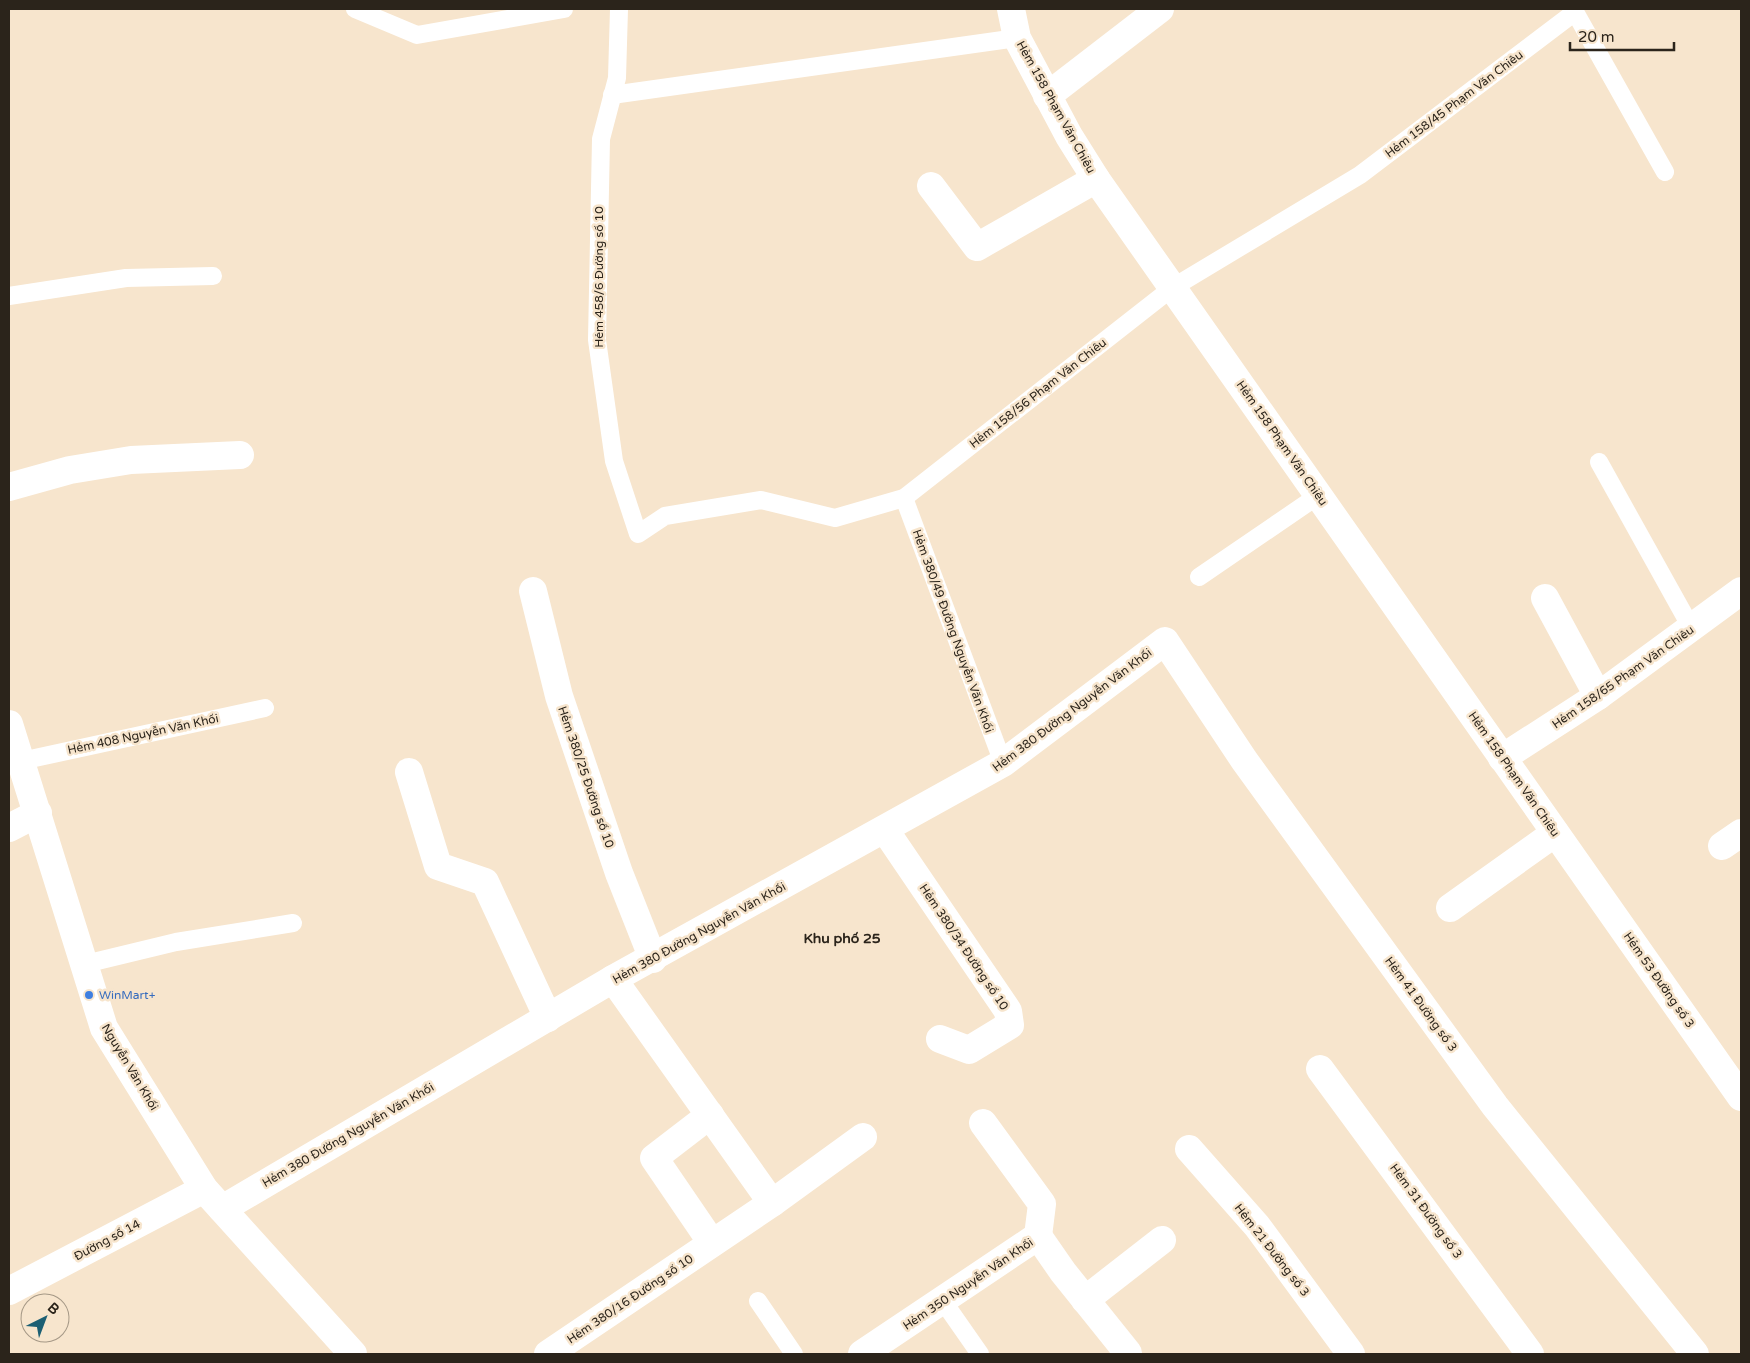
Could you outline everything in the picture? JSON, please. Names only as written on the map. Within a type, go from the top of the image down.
[{"type":"street","name":"Hẻm 158 Phạm Văn Chiêu","points":[[1011,9],[1017,38],[1047,96],[1096,179],[1577,863]]},
{"type":"street","points":[[1047,96],[1160,9]]},
{"type":"street","points":[[931,186],[977,247],[1096,179]]},
{"type":"street","points":[[9,487],[70,470],[131,460],[240,455]]},
{"type":"street","name":"Hẻm 380/25 Đường số 10","points":[[533,591],[558,696],[619,873],[653,959]]},
{"type":"street","name":"Hẻm 158/65 Phạm Văn Chiêu","points":[[1502,758],[1598,696],[1692,629],[1741,591]]},
{"type":"street","points":[[1545,598],[1598,696]]},
{"type":"street","name":"Hẻm 380 Đường Nguyễn Văn Khối","points":[[222,1209],[613,979],[653,959],[1003,764],[1165,641]]},
{"type":"street","name":"Hẻm 41 Đường số 3","points":[[1165,641],[1244,760],[1495,1106],[1695,1354]]},
{"type":"street","name":"Nguyễn Văn Khối","points":[[9,724],[104,1028],[204,1189],[353,1354]]},
{"type":"street","points":[[409,772],[438,866],[485,882],[548,1018]]},
{"type":"street","points":[[9,828],[38,813]]},
{"type":"street","name":"Hẻm 380/34 Đường số 10","points":[[885,830],[1008,1011],[1010,1025],[969,1050],[940,1039]]},
{"type":"street","points":[[1450,908],[1555,833]]},
{"type":"street","name":"Hẻm 53 Đường số 3","points":[[1577,863],[1741,1097]]},
{"type":"street","points":[[613,979],[772,1202]]},
{"type":"street","name":"Hẻm 31 Đường số 3","points":[[1320,1069],[1530,1354]]},
{"type":"street","points":[[710,1115],[654,1158],[712,1243]]},
{"type":"street","name":"Hẻm 350 Nguyễn Văn Khối","points":[[862,1354],[1038,1236],[1042,1204],[983,1123]]},
{"type":"street","name":"Hẻm 380/16 Đường số 10","points":[[548,1354],[772,1202],[862,1137]]},
{"type":"street","name":"Hẻm 21 Đường số 3","points":[[1189,1149],[1257,1226],[1351,1354]]},
{"type":"street","name":"Đường số 14","points":[[9,1291],[204,1189]]},
{"type":"street","points":[[1038,1236],[1063,1272],[1128,1353]]},
{"type":"street","points":[[1086,1300],[1162,1240]]},
{"type":"lane","points":[[355,9],[417,35],[564,9]]},
{"type":"lane","name":"Hẻm 458/6 Đường số 10","points":[[619,9],[616,78],[601,139],[597,340],[614,461],[638,534],[665,516],[761,500],[835,518],[904,498]]},
{"type":"lane","name":"Hẻm 158/45 Phạm Văn Chiêu","points":[[1172,288],[1360,176],[1575,12],[1665,172]]},
{"type":"lane","points":[[612,95],[1017,38]]},
{"type":"lane","points":[[9,296],[126,278],[212,276]]},
{"type":"lane","name":"Hẻm 158/56 Phạm Văn Chiêu","points":[[904,498],[1172,288]]},
{"type":"lane","points":[[1599,462],[1692,629]]},
{"type":"lane","points":[[1198,577],[1319,495]]},
{"type":"lane","name":"Hẻm 380/49 Đường Nguyễn Văn Khối","points":[[904,498],[1003,764]]},
{"type":"lane","name":"Hẻm 408 Nguyễn Văn Khối","points":[[21,761],[265,708]]},
{"type":"lane","points":[[85,964],[176,942],[293,923]]},
{"type":"lane","points":[[758,1301],[794,1354]]},
{"type":"lane","points":[[943,1301],[980,1354]]},
{"type":"place","name":"WinMart+","points":[[89,995]]},
{"type":"district","name":"Khu phố 25","points":[[842,938]]}]
